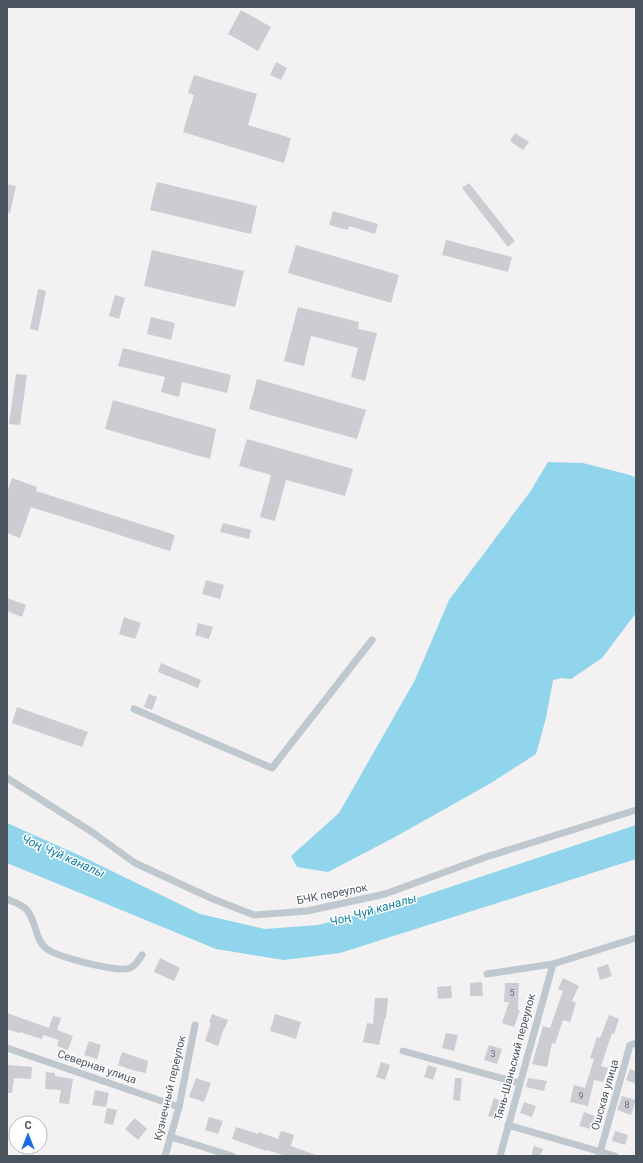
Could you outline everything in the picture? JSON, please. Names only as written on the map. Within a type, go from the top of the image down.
[{"type":"street","points":[[134,709],[272,768],[372,640]]},
{"type":"street","name":"БЧК переулок","points":[[7,778],[92,832],[135,863],[213,899],[254,915],[308,911],[385,894],[486,857],[636,810]]},
{"type":"street","points":[[7,899],[27,909],[31,915],[42,944],[47,949],[58,954],[97,965],[125,969],[134,966],[142,955]]},
{"type":"street","points":[[487,974],[552,964],[636,938]]},
{"type":"street","name":"Тянь-Шаньский переулок","points":[[500,1156],[552,964]]},
{"type":"street","name":"Кузнечный переулок","points":[[165,1156],[179,1107],[195,1025]]},
{"type":"street","name":"Ошская улица","points":[[599,1154],[630,1045],[636,1043]]},
{"type":"street","name":"Северная улица","points":[[7,1048],[179,1107]]},
{"type":"street","points":[[403,1051],[519,1083]]},
{"type":"street","points":[[508,1125],[599,1154],[615,1156]]},
{"type":"street","points":[[171,1137],[232,1156]]},
{"type":"water","points":[[548,462],[583,463],[630,475],[636,478],[636,613],[602,658],[571,679],[562,678],[553,680],[546,718],[536,754],[491,783],[395,837],[328,872],[297,867],[291,856],[339,813],[415,680],[449,600],[530,492]]},
{"type":"water","name":"Чоң Чүй каналы","points":[[7,823],[81,856],[200,914],[265,929],[318,925],[390,907],[636,825],[636,859],[340,953],[284,960],[216,949],[7,863]]},
{"type":"building","points":[[241,10],[271,27],[258,51],[228,34]]},
{"type":"building","points":[[276,62],[287,68],[281,80],[270,75]]},
{"type":"building","points":[[194,75],[257,94],[248,125],[291,138],[284,163],[183,132],[194,95],[188,93]]},
{"type":"building","points":[[515,133],[529,142],[523,150],[510,141]]},
{"type":"building","points":[[157,182],[257,206],[251,234],[150,210]]},
{"type":"building","points":[[469,183],[515,241],[508,247],[462,188]]},
{"type":"building","points":[[7,184],[16,186],[10,213],[7,212]]},
{"type":"building","points":[[333,211],[378,224],[375,234],[349,226],[348,230],[329,225]]},
{"type":"building","points":[[446,240],[512,257],[508,272],[442,255]]},
{"type":"building","points":[[296,245],[399,275],[391,303],[288,273]]},
{"type":"building","points":[[152,250],[244,271],[235,307],[144,286]]},
{"type":"building","points":[[38,289],[46,291],[38,331],[30,329]]},
{"type":"building","points":[[115,295],[125,298],[119,319],[109,316]]},
{"type":"building","points":[[298,307],[359,322],[358,329],[377,333],[365,381],[351,377],[358,348],[311,336],[304,366],[284,361]]},
{"type":"building","points":[[151,317],[175,323],[171,340],[147,334]]},
{"type":"building","points":[[123,348],[231,375],[227,393],[182,382],[179,397],[161,392],[165,377],[118,366]]},
{"type":"building","points":[[16,374],[27,375],[20,425],[9,424]]},
{"type":"building","points":[[257,379],[366,410],[357,439],[249,409]]},
{"type":"building","points":[[113,400],[216,429],[210,459],[105,429]]},
{"type":"building","points":[[247,439],[353,469],[345,496],[286,480],[275,521],[260,517],[271,475],[239,466]]},
{"type":"building","points":[[12,478],[37,487],[36,491],[175,535],[170,551],[31,507],[20,538],[7,533],[7,492]]},
{"type":"building","points":[[223,523],[251,530],[249,539],[220,532]]},
{"type":"building","points":[[206,580],[224,585],[220,599],[202,594]]},
{"type":"building","points":[[7,598],[26,605],[22,617],[7,611]]},
{"type":"building","points":[[124,617],[141,623],[135,639],[119,634]]},
{"type":"building","points":[[198,623],[213,627],[209,639],[195,635]]},
{"type":"building","points":[[161,663],[201,680],[198,688],[158,672]]},
{"type":"building","points":[[149,694],[157,697],[152,710],[144,707]]},
{"type":"building","points":[[17,707],[88,732],[82,747],[12,723]]},
{"type":"building","points":[[160,958],[180,968],[174,981],[154,972]]},
{"type":"building","points":[[608,964],[612,976],[600,980],[597,968]]},
{"type":"building","points":[[563,978],[579,986],[572,1001],[576,1003],[570,1022],[563,1020],[555,1044],[552,1043],[547,1067],[532,1064],[543,1026],[550,1028],[563,991],[558,989]]},
{"type":"building","points":[[482,982],[483,996],[470,996],[470,983]]},
{"type":"building","points":[[505,983],[519,983],[518,1010],[520,1010],[514,1027],[502,1023],[509,1002],[504,1002]]},
{"type":"building","points":[[451,986],[452,998],[438,999],[437,987]]},
{"type":"building","points":[[375,998],[388,998],[386,1018],[379,1045],[363,1042],[367,1023],[373,1024]]},
{"type":"building","points":[[7,1013],[49,1028],[53,1016],[61,1018],[57,1030],[73,1036],[68,1050],[57,1046],[59,1040],[43,1035],[42,1039],[7,1029]]},
{"type":"building","points":[[212,1014],[228,1020],[218,1046],[205,1041],[211,1023],[209,1023]]},
{"type":"building","points":[[275,1014],[301,1022],[296,1039],[270,1031]]},
{"type":"building","points":[[609,1015],[619,1019],[614,1034],[612,1033],[601,1066],[608,1068],[603,1082],[594,1080],[588,1106],[570,1102],[574,1085],[585,1088],[594,1059],[590,1058],[597,1037],[600,1038]]},
{"type":"building","points":[[446,1033],[458,1035],[454,1051],[442,1048]]},
{"type":"building","points":[[89,1041],[101,1045],[97,1059],[84,1055]]},
{"type":"building","points":[[489,1045],[502,1049],[497,1064],[484,1060]]},
{"type":"building","points":[[122,1052],[148,1061],[146,1073],[118,1065]]},
{"type":"building","points":[[381,1062],[390,1065],[385,1080],[376,1077]]},
{"type":"building","points":[[8,1065],[32,1067],[31,1079],[14,1078],[12,1093],[7,1093]]},
{"type":"building","points":[[428,1065],[437,1068],[433,1080],[424,1077]]},
{"type":"building","points":[[630,1069],[636,1071],[636,1084],[626,1080]]},
{"type":"building","points":[[46,1072],[55,1073],[55,1076],[73,1079],[69,1104],[59,1103],[61,1090],[45,1089]]},
{"type":"building","points":[[196,1078],[211,1083],[204,1102],[189,1097]]},
{"type":"building","points":[[455,1078],[462,1078],[460,1101],[453,1100]]},
{"type":"building","points":[[528,1078],[547,1081],[544,1091],[526,1087]]},
{"type":"building","points":[[95,1090],[109,1093],[106,1107],[92,1105]]},
{"type":"building","points":[[622,1096],[636,1100],[631,1115],[617,1110]]},
{"type":"building","points":[[494,1098],[506,1102],[500,1120],[488,1116]]},
{"type":"building","points":[[524,1102],[536,1106],[532,1117],[520,1113]]},
{"type":"building","points":[[107,1108],[117,1110],[113,1125],[104,1123]]},
{"type":"building","points":[[584,1112],[595,1116],[591,1129],[579,1126]]},
{"type":"building","points":[[209,1117],[223,1121],[218,1134],[205,1130]]},
{"type":"building","points":[[135,1118],[147,1129],[138,1140],[125,1129]]},
{"type":"building","points":[[236,1127],[258,1134],[259,1132],[278,1139],[281,1131],[294,1135],[291,1146],[316,1156],[286,1156],[267,1150],[266,1151],[232,1139]]},
{"type":"building","points":[[615,1131],[628,1135],[625,1145],[612,1141]]},
{"type":"building","points":[[534,1146],[543,1149],[540,1156],[531,1156]]}]
